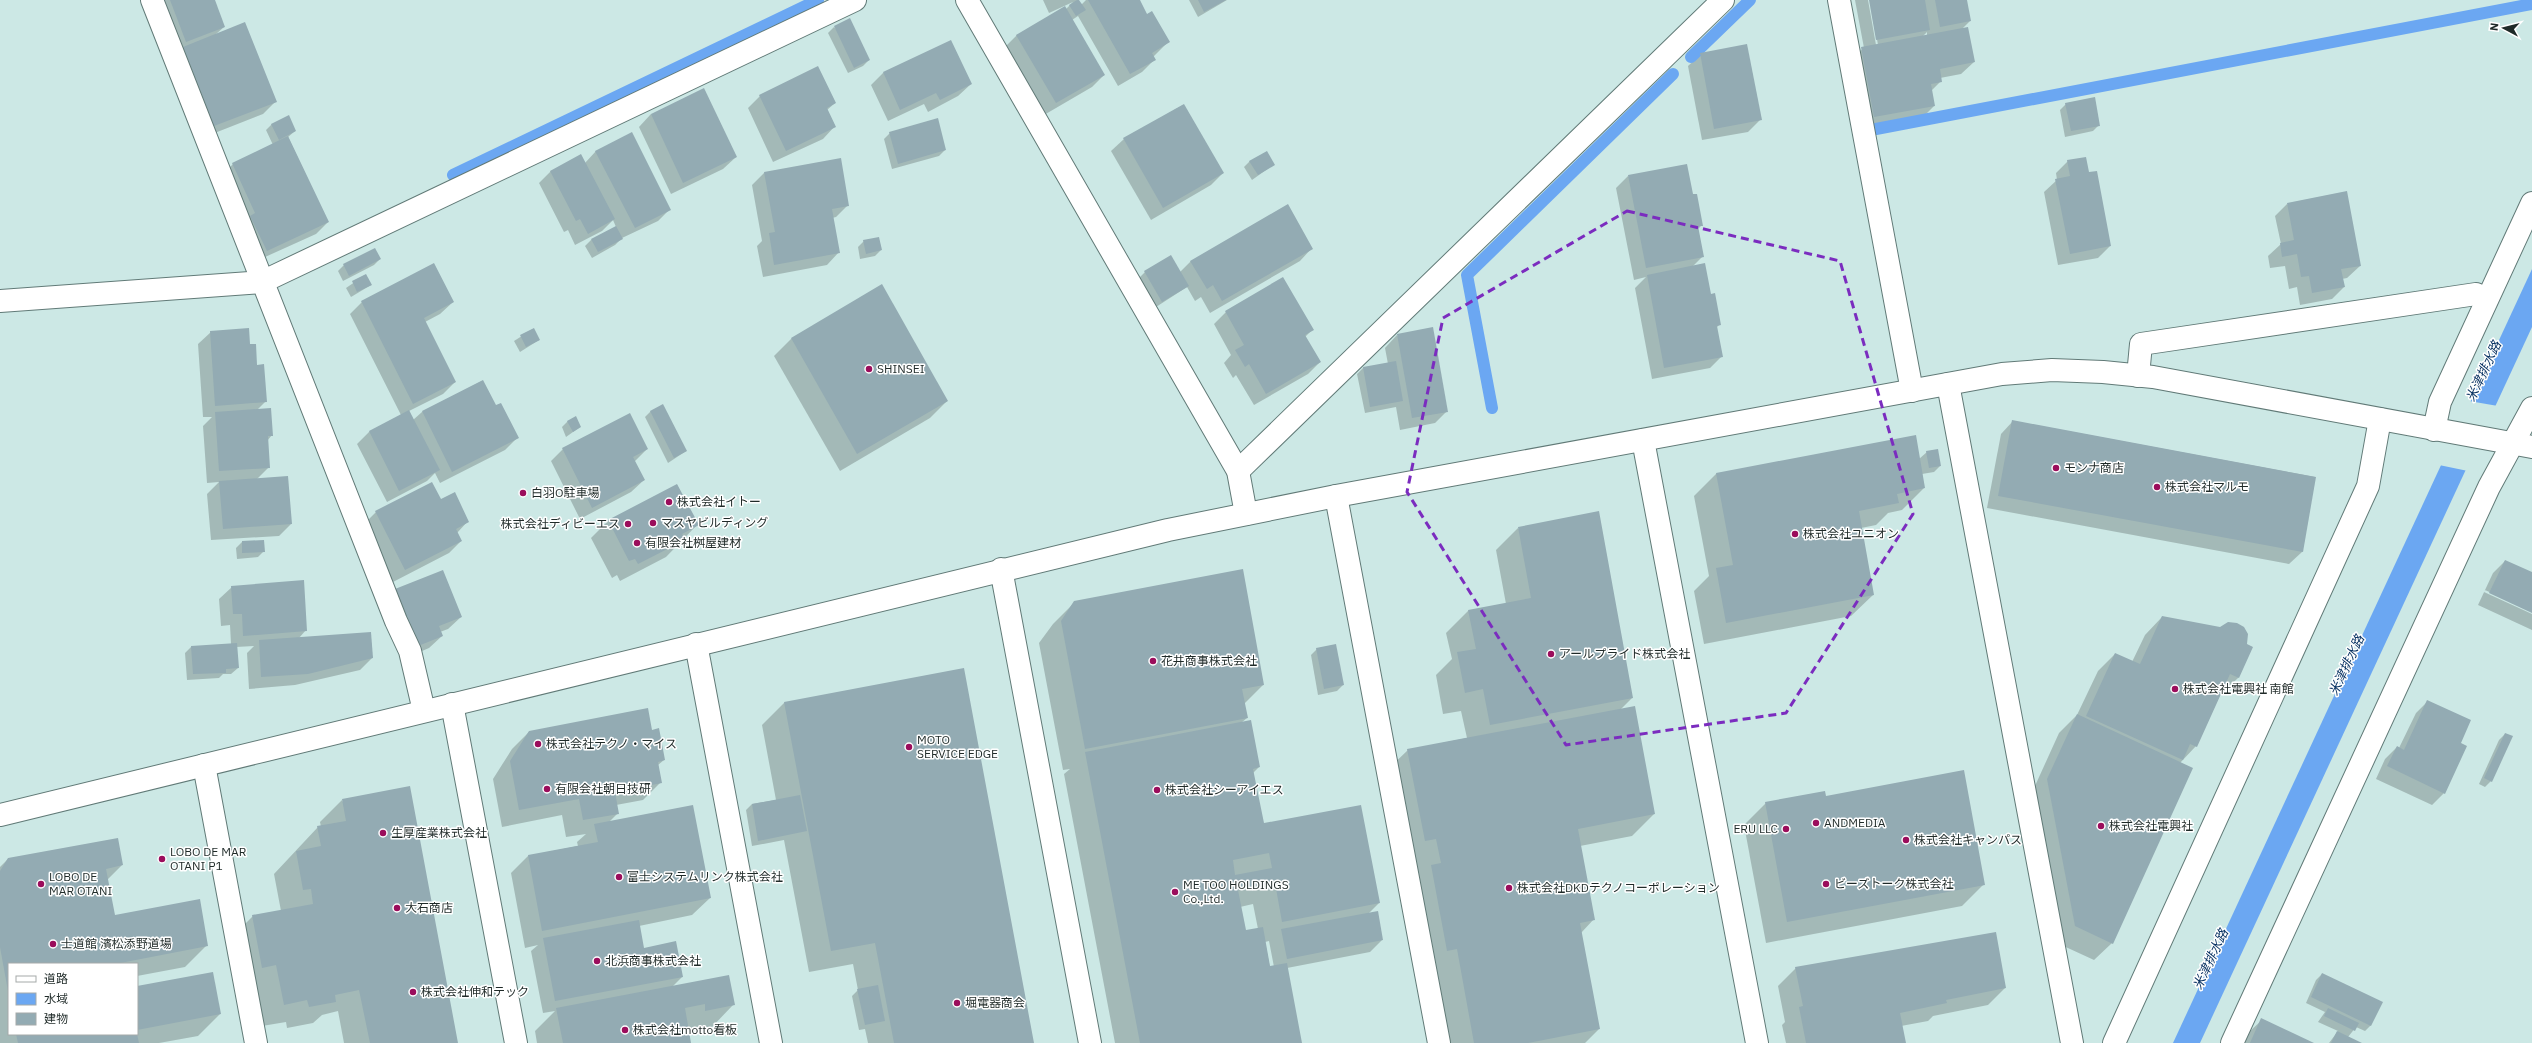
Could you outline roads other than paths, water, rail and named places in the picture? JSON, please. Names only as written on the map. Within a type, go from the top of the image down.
[{"type":"street","points":[[152,0],[396,622],[410,651],[424,711]]},
{"type":"street","points":[[0,301],[262,282],[855,0]]},
{"type":"street","points":[[967,0],[1238,471],[1246,514]]},
{"type":"street","points":[[1238,471],[1723,0]]},
{"type":"street","points":[[1839,0],[1912,391]]},
{"type":"street","points":[[2436,430],[2440,402],[2532,203]]},
{"type":"street","points":[[2138,376],[2141,344],[2476,294],[2487,299]]},
{"type":"street","points":[[0,815],[1001,570],[1246,514],[1336,496],[2002,374],[2052,370],[2103,372],[2138,376],[2515,444]]},
{"type":"street","points":[[1948,384],[2072,1043]]},
{"type":"street","points":[[2232,1043],[2489,487],[2515,444],[2532,408]]},
{"type":"street","points":[[2114,1043],[2368,486],[2380,419]]},
{"type":"street","points":[[1644,440],[1757,1043]]},
{"type":"street","points":[[1336,496],[1439,1043]]},
{"type":"street","points":[[1001,570],[1090,1043]]},
{"type":"street","points":[[696,644],[771,1043]]},
{"type":"street","points":[[452,704],[516,1043]]},
{"type":"street","points":[[204,765],[256,1043]]},
{"type":"water","points":[[2532,269],[2532,327],[2200,1043],[2173,1043]]},
{"type":"waterway","points":[[453,175],[818,0]]},
{"type":"waterway","points":[[1691,57],[1750,0]]},
{"type":"waterway","points":[[1876,129],[2532,4]]},
{"type":"waterway","points":[[1492,408],[1467,275],[1673,74]]},
{"type":"place","name":"SHINSEI","points":[[869,369]]},
{"type":"place","name":"モンナ商店","points":[[2056,468]]},
{"type":"place","name":"株式会社マルモ","points":[[2157,487]]},
{"type":"place","name":"白羽O駐車場","points":[[523,493]]},
{"type":"place","name":"株式会社イトー","points":[[669,502]]},
{"type":"place","name":"マスヤビルディング","points":[[653,523]]},
{"type":"place","name":"株式会社ディビーエス","points":[[628,524]]},
{"type":"place","name":"株式会社ユニオン","points":[[1795,534]]},
{"type":"place","name":"有限会社桝屋建材","points":[[637,543]]},
{"type":"place","name":"アールプライド株式会社","points":[[1551,654]]},
{"type":"place","name":"花井商事株式会社","points":[[1153,661]]},
{"type":"place","name":"株式会社電興社 南館","points":[[2175,689]]},
{"type":"place","name":"株式会社テクノ・マイス","points":[[538,744]]},
{"type":"place","name":"MOTO SERVICE EDGE","points":[[909,747]]},
{"type":"place","name":"有限会社朝日技研","points":[[547,789]]},
{"type":"place","name":"株式会社シーアイエス","points":[[1157,790]]},
{"type":"place","name":"ANDMEDIA","points":[[1816,823]]},
{"type":"place","name":"株式会社電興社","points":[[2101,826]]},
{"type":"place","name":"ERU LLC","points":[[1786,829]]},
{"type":"place","name":"生厚産業株式会社","points":[[383,833]]},
{"type":"place","name":"株式会社キャンパス","points":[[1906,840]]},
{"type":"place","name":"LOBO DE MAR OTANI P1","points":[[162,859]]},
{"type":"place","name":"富士システムリンク株式会社","points":[[619,877]]},
{"type":"place","name":"LOBO DE MAR OTANI","points":[[41,884]]},
{"type":"place","name":"ビーズトーク株式会社","points":[[1826,884]]},
{"type":"place","name":"株式会社DKDテクノコーポレーション","points":[[1509,888]]},
{"type":"place","name":"ME TOO HOLDINGS Co.,Ltd.","points":[[1175,892]]},
{"type":"place","name":"大石商店","points":[[397,908]]},
{"type":"place","name":"士道館 濱松添野道場","points":[[53,944]]},
{"type":"place","name":"北浜商事株式会社","points":[[597,961]]},
{"type":"place","name":"株式会社伸和テック","points":[[413,992]]},
{"type":"place","name":"堀電器商会","points":[[957,1003]]},
{"type":"place","name":"株式会社motto看板","points":[[625,1030]]},
{"type":"water label","name":"米津排水路","points":[[2483,371]]},
{"type":"water label","name":"米津排水路","points":[[2346,665]]},
{"type":"water label","name":"米津排水路","points":[[2210,959]]}]
